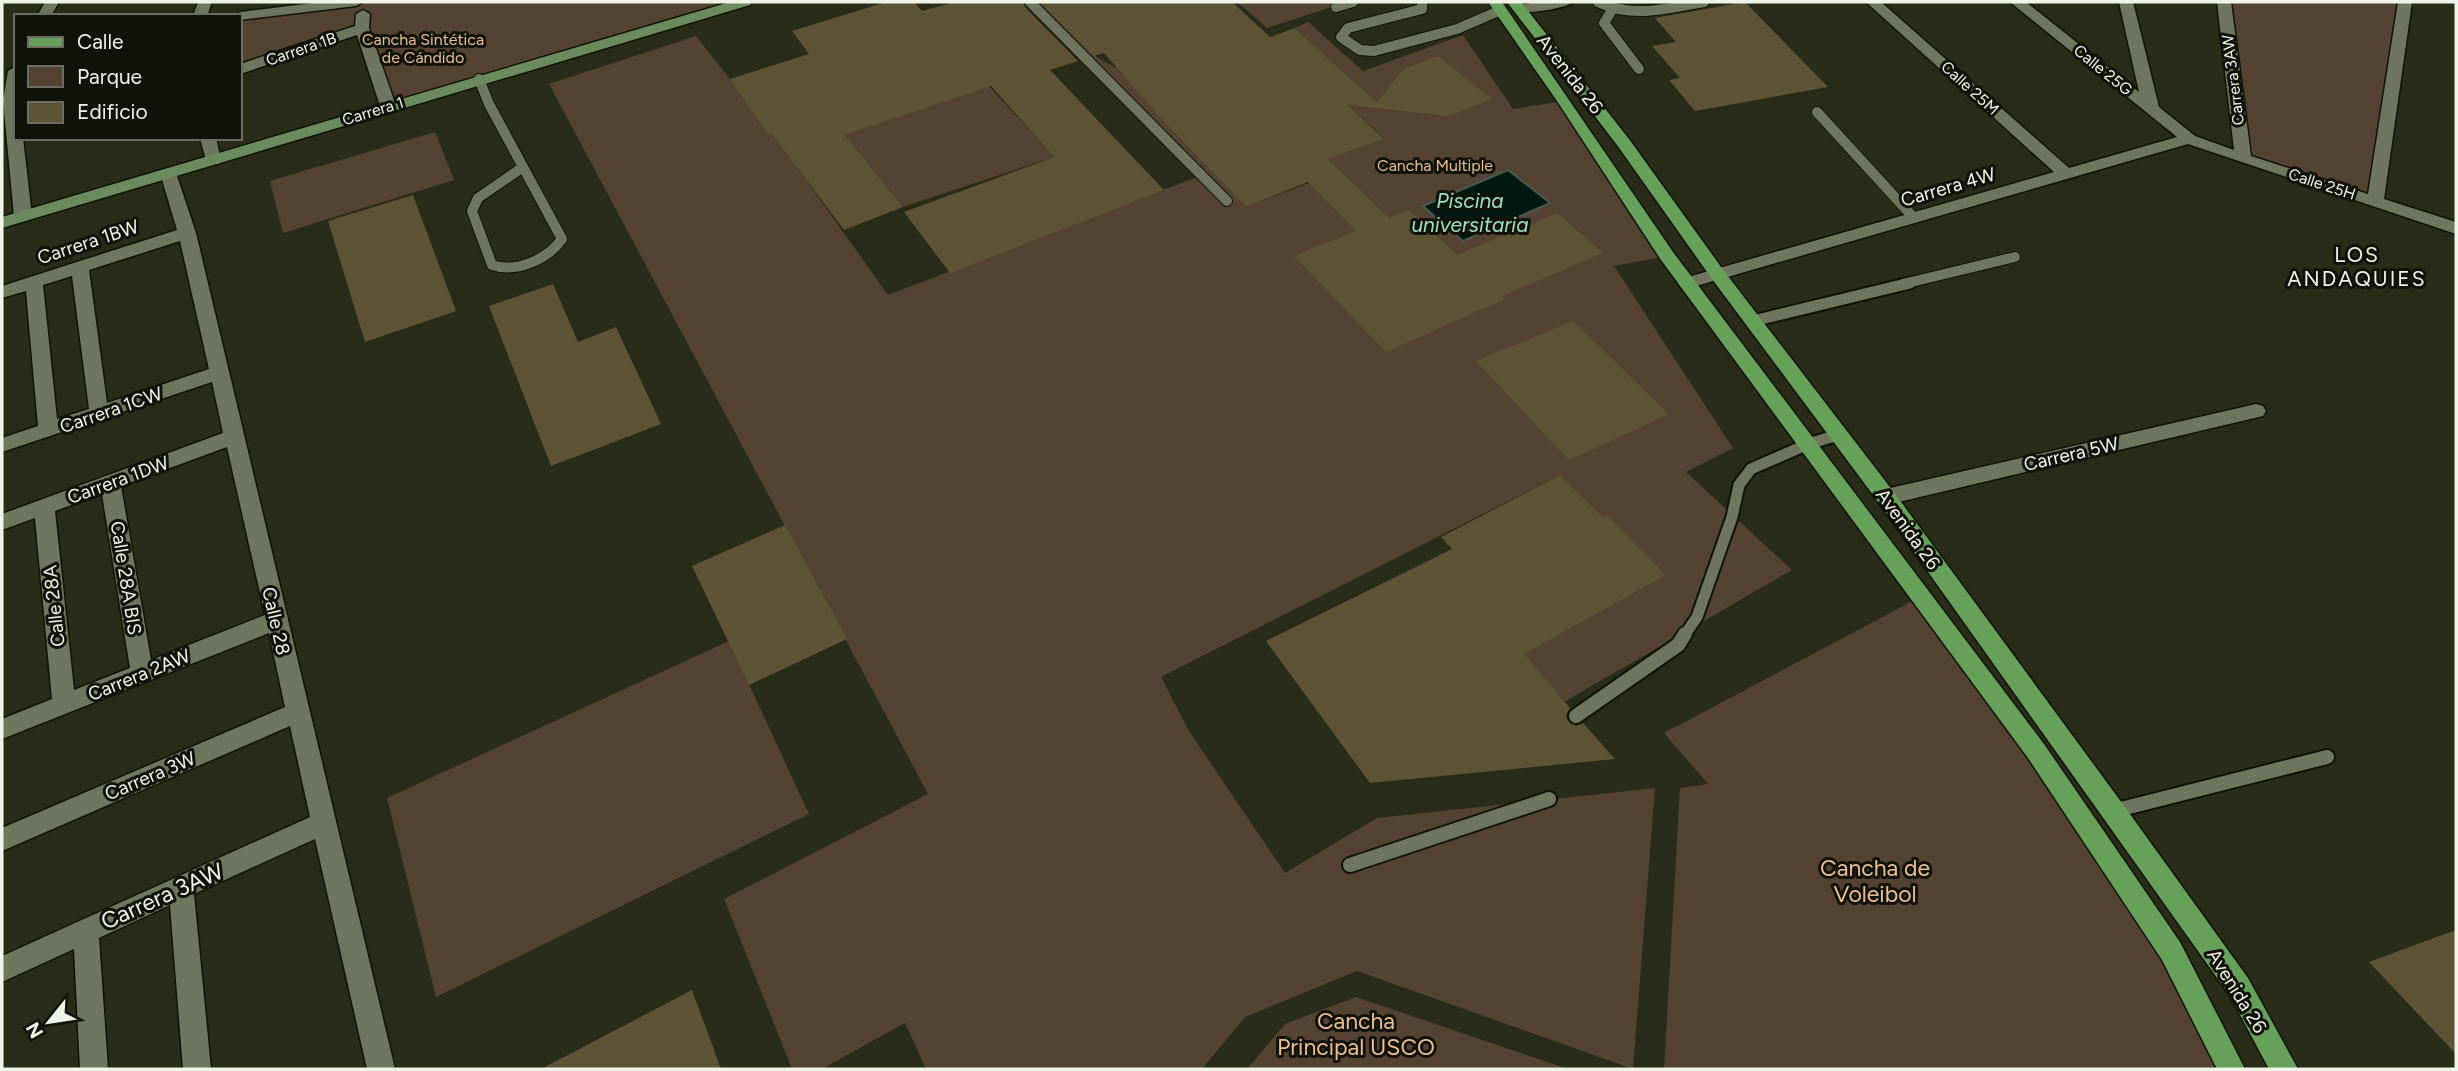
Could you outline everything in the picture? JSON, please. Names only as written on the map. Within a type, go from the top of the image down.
[{"type":"main road","name":"Carrera 1","points":[[2,223],[745,2]]},
{"type":"main road","name":"Avenida 26","points":[[1507,6],[1623,142],[1718,275],[1886,497],[2239,987],[2284,1069]]},
{"type":"main road","name":"Avenida 26","points":[[1507,6],[1687,283],[2036,751],[2164,940],[2231,1069]]},
{"type":"street","points":[[242,16],[356,2]]},
{"type":"street","points":[[364,2],[362,28],[388,106]]},
{"type":"street","points":[[1507,6],[1566,2]]},
{"type":"street","name":"Calle 25M","points":[[1873,2],[2066,174]]},
{"type":"street","name":"Calle 25G","points":[[2017,2],[2189,139]]},
{"type":"street","points":[[2126,2],[2151,108]]},
{"type":"street","name":"Carrera 3AW","points":[[2224,2],[2243,159]]},
{"type":"street","points":[[2375,201],[2405,2]]},
{"type":"street","name":"Carrera 1B","points":[[242,68],[362,28]]},
{"type":"street","points":[[11,74],[10,109],[23,216]]},
{"type":"street","name":"Carrera 4W","points":[[1687,283],[2189,139]]},
{"type":"street","name":"Calle 25H","points":[[2189,139],[2456,228]]},
{"type":"street","points":[[208,140],[213,160]]},
{"type":"street","name":"Calle 28","points":[[168,173],[187,233],[381,1069]]},
{"type":"street","name":"Carrera 1BW","points":[[2,292],[187,233]]},
{"type":"street","points":[[80,267],[99,414]]},
{"type":"street","points":[[34,281],[48,431]]},
{"type":"street","name":"Carrera 1CW","points":[[2,445],[219,373]]},
{"type":"street","name":"Carrera 5W","points":[[1886,497],[2256,411]]},
{"type":"street","name":"Carrera 1DW","points":[[2,522],[233,437]]},
{"type":"street","name":"Calle 28A BIS","points":[[110,483],[142,674]]},
{"type":"street","name":"Calle 28A","points":[[44,507],[64,705]]},
{"type":"street","name":"Carrera 2AW","points":[[2,729],[276,620]]},
{"type":"street","name":"Carrera 3W","points":[[2,840],[298,712]]},
{"type":"street","name":"Carrera 3AW","points":[[2,969],[323,823]]},
{"type":"street","points":[[181,888],[197,1069]]},
{"type":"street","points":[[86,931],[94,1069]]},
{"type":"lane","points":[[1030,2],[1227,201]]},
{"type":"lane","points":[[1336,7],[1353,2]]},
{"type":"lane","points":[[1422,2],[1422,9],[1348,28],[1341,37],[1360,50],[1374,51],[1457,29],[1507,6]]},
{"type":"lane","points":[[1598,2],[1612,10],[1630,13],[1704,2]]},
{"type":"lane","points":[[1612,10],[1604,23],[1639,69]]},
{"type":"lane","points":[[479,79],[562,239],[558,247],[541,257],[507,269],[492,265],[472,211],[478,198],[523,167]]},
{"type":"lane","points":[[1817,112],[1914,218]]},
{"type":"lane","points":[[1753,321],[2015,257]]},
{"type":"lane","points":[[1576,716],[1678,645],[1697,617],[1732,517],[1739,485],[1751,469],[1808,444],[1838,435]]},
{"type":"lane","points":[[2113,811],[2327,757]]},
{"type":"lane","points":[[1350,865],[1549,799]]},
{"type":"green space","name":"Cancha Sintética de Cándido","points":[[367,2],[745,2],[392,105],[363,26],[242,67],[242,18]]},
{"type":"green space","name":"Cancha Multiple","points":[[1036,2],[1056,2],[1073,19],[1067,27],[1095,56],[1118,69],[1246,207],[1309,183],[1335,209],[1366,196],[1285,116],[1348,152],[1384,138],[1333,91],[1355,83],[1295,28],[1308,22],[1363,71],[1463,35],[1513,109],[1564,101],[1667,256],[1614,266],[1733,448],[1686,472],[1792,570],[1564,702],[1440,555],[1591,505],[1560,475],[1161,677],[1189,731],[1285,873],[1377,818],[1655,788],[1633,1069],[1357,971],[1245,1017],[1202,1069],[926,1069],[905,1023],[822,1069],[792,1069],[724,899],[928,794],[549,84],[696,36],[777,139],[888,295],[1197,177]]},
{"type":"green space","points":[[1237,2],[1347,2],[1267,28]]},
{"type":"green space","points":[[2228,2],[2405,2],[2374,200],[2245,157]]},
{"type":"green space","points":[[989,86],[1054,157],[903,207],[845,135]]},
{"type":"green space","points":[[435,132],[454,180],[283,233],[270,181]]},
{"type":"green space","name":"Cancha de Voleibol","points":[[1922,596],[2171,952],[2233,1069],[1664,1069],[1680,788],[1708,784],[1664,733]]},
{"type":"green space","points":[[729,641],[809,814],[436,997],[387,798]]},
{"type":"green space","name":"Cancha Principal USCO","points":[[1356,997],[1568,1069],[1247,1069],[1285,1024]]},
{"type":"water","name":"Piscina universitaria","points":[[1508,170],[1550,203],[1463,241],[1423,206]]},
{"type":"building","points":[[886,2],[914,2],[922,11],[955,2],[1023,2],[1078,61],[1050,70],[1164,190],[950,273],[904,212],[1054,157],[991,86],[845,135],[903,207],[844,230],[772,134],[768,135],[730,79],[809,54],[792,31]]},
{"type":"building","points":[[1040,2],[1232,2],[1270,37],[1295,28],[1377,103],[1403,69],[1438,56],[1492,99],[1449,116],[1348,105],[1384,139],[1328,159],[1389,218],[1409,210],[1457,255],[1557,213],[1603,253],[1502,296],[1505,299],[1386,352],[1294,256],[1356,231],[1308,182],[1246,207],[1160,117],[1104,53],[1094,56]]},
{"type":"building","points":[[1745,2],[1828,87],[1695,111],[1669,80],[1680,78],[1652,46],[1676,42],[1655,18]]},
{"type":"building","points":[[413,195],[456,311],[365,342],[328,221]]},
{"type":"building","points":[[553,284],[578,342],[616,327],[661,424],[551,466],[489,306]]},
{"type":"building","points":[[1573,321],[1669,414],[1569,460],[1476,361]]},
{"type":"building","points":[[1560,475],[1603,517],[1607,515],[1666,575],[1524,654],[1570,708],[1566,716],[1569,722],[1576,726],[1583,723],[1615,759],[1370,783],[1266,641],[1452,549],[1441,537]]},
{"type":"building","points":[[785,525],[847,639],[749,685],[692,566]]},
{"type":"building","points":[[2456,930],[2456,1054],[2369,962]]},
{"type":"building","points":[[692,990],[721,1069],[541,1069]]},
{"type":"district","name":"LOS ANDAQUIES","points":[[2357,266]]}]
